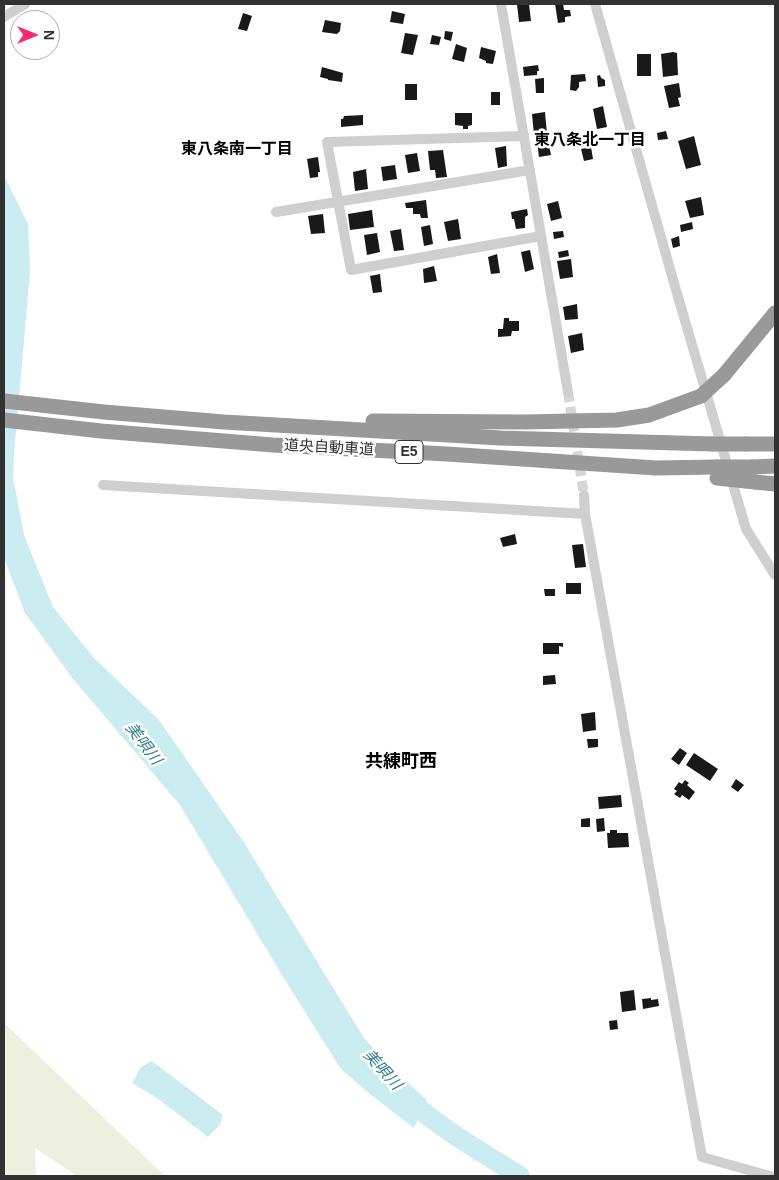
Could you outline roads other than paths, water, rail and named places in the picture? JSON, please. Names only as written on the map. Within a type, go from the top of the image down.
[{"type":"highway","points":[[224,422],[524,422],[617,420],[648,415],[700,396],[724,375],[775,313]]},
{"type":"highway","name":"道央自動車道","points":[[4,401],[224,422],[500,438],[775,444]]},
{"type":"highway","name":"道央自動車道","points":[[4,420],[101,431],[273,445],[447,454],[717,472],[754,474],[775,466]]},
{"type":"highway","points":[[754,474],[775,484]]},
{"type":"street","points":[[4,17],[25,4]]},
{"type":"street","points":[[502,4],[568,392]]},
{"type":"street","points":[[595,4],[673,281],[746,529],[775,575]]},
{"type":"street","points":[[524,136],[327,142],[351,270],[541,236]]},
{"type":"street","points":[[276,212],[530,170]]},
{"type":"street","points":[[103,485],[585,514]]},
{"type":"street","points":[[584,495],[585,514],[702,1157],[770,1176]]},
{"type":"water","points":[[4,175],[28,224],[30,273],[13,477],[24,535],[53,607],[94,658],[159,720],[243,841],[364,1038],[394,1071],[427,1100],[414,1128],[341,1069],[180,805],[73,679],[25,613],[4,558]]},
{"type":"water","points":[[152,1061],[223,1115],[220,1125],[208,1137],[157,1098],[132,1083],[141,1067]]},
{"type":"waterway","name":"美唄川","points":[[401,1093],[443,1127],[520,1176]]},
{"type":"tunnel","points":[[568,392],[584,495]]},
{"type":"district","name":"東八条北一丁目","points":[[590,141]]},
{"type":"district","name":"東八条南一丁目","points":[[237,150]]},
{"type":"district","name":"共練町西","points":[[401,762]]}]
